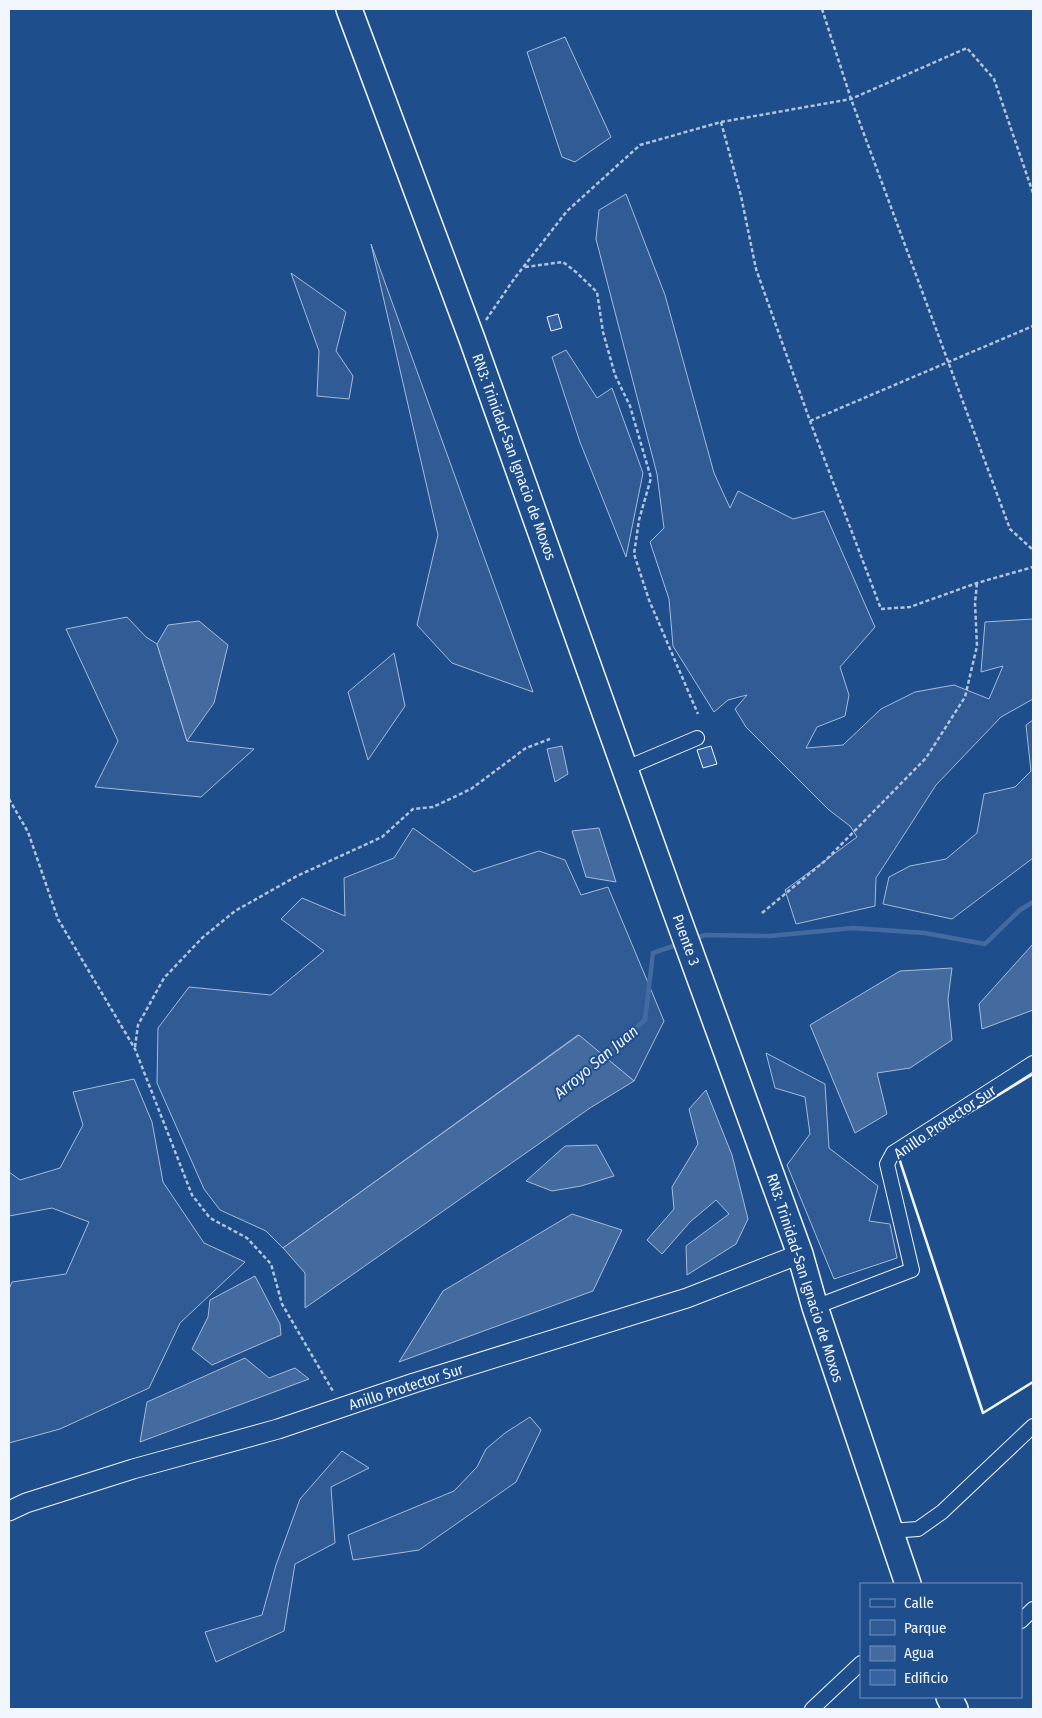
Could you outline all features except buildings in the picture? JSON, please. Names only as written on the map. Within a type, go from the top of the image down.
[{"type":"highway","name":"RN3: Trinidad-San Ignacio de Moxos","points":[[348,9],[472,339],[674,907]]},
{"type":"highway","name":"Puente 3","points":[[674,907],[698,973]]},
{"type":"highway","name":"RN3: Trinidad-San Ignacio de Moxos","points":[[698,973],[800,1254],[815,1307],[908,1583]]},
{"type":"street","points":[[624,768],[697,738]]},
{"type":"street","name":"Anillo Protector Sur","points":[[815,1307],[912,1270],[887,1164],[893,1153],[1033,1063]]},
{"type":"street","name":"Anillo Protector Sur","points":[[9,1511],[26,1503],[133,1469],[278,1429],[424,1380],[687,1298],[800,1254]]},
{"type":"street","points":[[889,1531],[918,1529],[942,1512],[1033,1426]]},
{"type":"street","points":[[1022,1620],[1033,1610]]},
{"type":"street","points":[[812,1709],[860,1664]]},
{"type":"path","points":[[822,9],[851,100],[1010,529],[1033,550]]},
{"type":"path","points":[[472,339],[567,211],[640,145],[721,122],[851,100],[966,48],[994,79],[1033,193]]},
{"type":"path","points":[[721,122],[741,196],[756,269],[810,421],[881,609],[910,608],[977,583],[1033,567]]},
{"type":"path","points":[[524,267],[562,262],[576,272],[597,292],[603,332],[615,375],[630,406],[651,478],[639,520],[634,554],[649,600],[698,714]]},
{"type":"path","points":[[810,421],[1033,326]]},
{"type":"path","points":[[762,913],[826,860],[926,758],[965,697],[977,646],[975,603],[977,583]]},
{"type":"path","points":[[135,1048],[138,1025],[164,978],[202,938],[235,911],[297,876],[382,837],[413,809],[433,807],[470,789],[526,748],[550,739]]},
{"type":"path","points":[[9,799],[28,832],[58,919],[135,1048],[192,1195],[210,1218],[247,1238],[271,1264],[282,1304],[342,1408]]},
{"type":"green space","points":[[565,37],[611,137],[575,162],[562,157],[527,52]]},
{"type":"green space","points":[[626,194],[665,295],[714,473],[730,508],[738,491],[793,519],[824,511],[875,627],[840,667],[849,695],[845,716],[817,727],[806,748],[843,745],[881,709],[915,692],[954,685],[989,699],[1003,666],[981,672],[985,622],[1033,619],[1033,699],[1001,717],[936,785],[876,878],[875,906],[796,924],[785,890],[857,837],[850,826],[829,810],[746,727],[735,709],[747,695],[728,700],[714,712],[673,646],[669,599],[650,542],[664,528],[657,474],[596,239],[599,210]]},
{"type":"green space","points":[[371,244],[533,692],[452,663],[417,625],[438,535]]},
{"type":"green space","points":[[291,273],[346,312],[336,351],[353,376],[349,399],[317,396],[319,351]]},
{"type":"green space","points":[[566,350],[597,398],[612,388],[643,473],[626,557],[580,442],[552,357]]},
{"type":"green space","points":[[127,617],[146,637],[157,644],[187,741],[254,749],[201,797],[95,787],[118,741],[66,629]]},
{"type":"green space","points":[[394,653],[405,706],[368,760],[348,692]]},
{"type":"green space","points":[[1033,720],[1033,858],[952,919],[883,904],[889,877],[910,866],[946,859],[977,833],[984,794],[1015,787],[1031,771],[1026,725]]},
{"type":"green space","points":[[413,828],[474,872],[539,851],[565,860],[581,895],[608,887],[664,1021],[634,1081],[578,1035],[283,1248],[266,1231],[220,1210],[204,1189],[157,1083],[158,1028],[189,987],[271,995],[324,951],[281,919],[302,898],[345,916],[344,878],[394,858]]},
{"type":"green space","points":[[766,1053],[825,1084],[829,1148],[878,1186],[869,1221],[890,1224],[897,1258],[834,1279],[787,1165],[810,1134],[805,1097],[775,1088]]},
{"type":"green space","points":[[134,1079],[152,1122],[163,1182],[204,1243],[245,1262],[180,1323],[149,1388],[60,1429],[9,1443],[9,1289],[12,1282],[66,1274],[89,1222],[52,1208],[9,1216],[9,1172],[20,1180],[60,1168],[83,1125],[73,1092]]},
{"type":"green space","points":[[530,1417],[541,1430],[516,1482],[419,1550],[353,1560],[348,1535],[454,1491],[477,1467],[486,1449],[505,1433]]},
{"type":"green space","points":[[342,1451],[369,1468],[331,1487],[335,1543],[295,1564],[284,1631],[216,1662],[205,1632],[262,1615],[276,1565],[300,1499]]},
{"type":"water","points":[[199,621],[228,645],[214,703],[187,741],[157,644],[168,625]]},
{"type":"water","points":[[562,746],[568,774],[555,782],[547,749]]},
{"type":"water","points":[[599,828],[616,882],[586,877],[572,831]]},
{"type":"water","points":[[1033,944],[1033,1010],[982,1029],[979,1004]]},
{"type":"water","points":[[952,968],[948,999],[952,1040],[910,1068],[877,1073],[887,1114],[855,1133],[810,1025],[900,971]]},
{"type":"water","points":[[579,1035],[634,1081],[590,1108],[305,1308],[305,1273],[283,1248]]},
{"type":"water","points":[[706,1090],[732,1155],[748,1219],[736,1244],[687,1275],[686,1246],[729,1214],[716,1200],[690,1222],[662,1254],[647,1240],[674,1209],[672,1187],[698,1144],[689,1109]]},
{"type":"water","points":[[597,1145],[614,1176],[581,1186],[552,1191],[526,1181],[565,1146]]},
{"type":"water","points":[[572,1214],[622,1230],[593,1291],[399,1362],[443,1291]]},
{"type":"water","points":[[255,1276],[280,1324],[281,1335],[212,1365],[192,1349],[208,1317],[210,1300]]},
{"type":"water","points":[[245,1358],[269,1378],[295,1368],[309,1379],[140,1442],[147,1402]]},
{"type":"waterway","name":"Arroyo San Juan","points":[[693,939],[705,935],[770,936],[853,928],[925,933],[985,944],[1020,910],[1033,902]]},
{"type":"waterway","name":"Arroyo San Juan","points":[[600,1059],[645,1020],[653,953],[679,944]]},
{"type":"wall","points":[[954,1122],[1033,1074]]},
{"type":"wall","points":[[900,1154],[898,1155],[983,1413],[1033,1382]]}]
